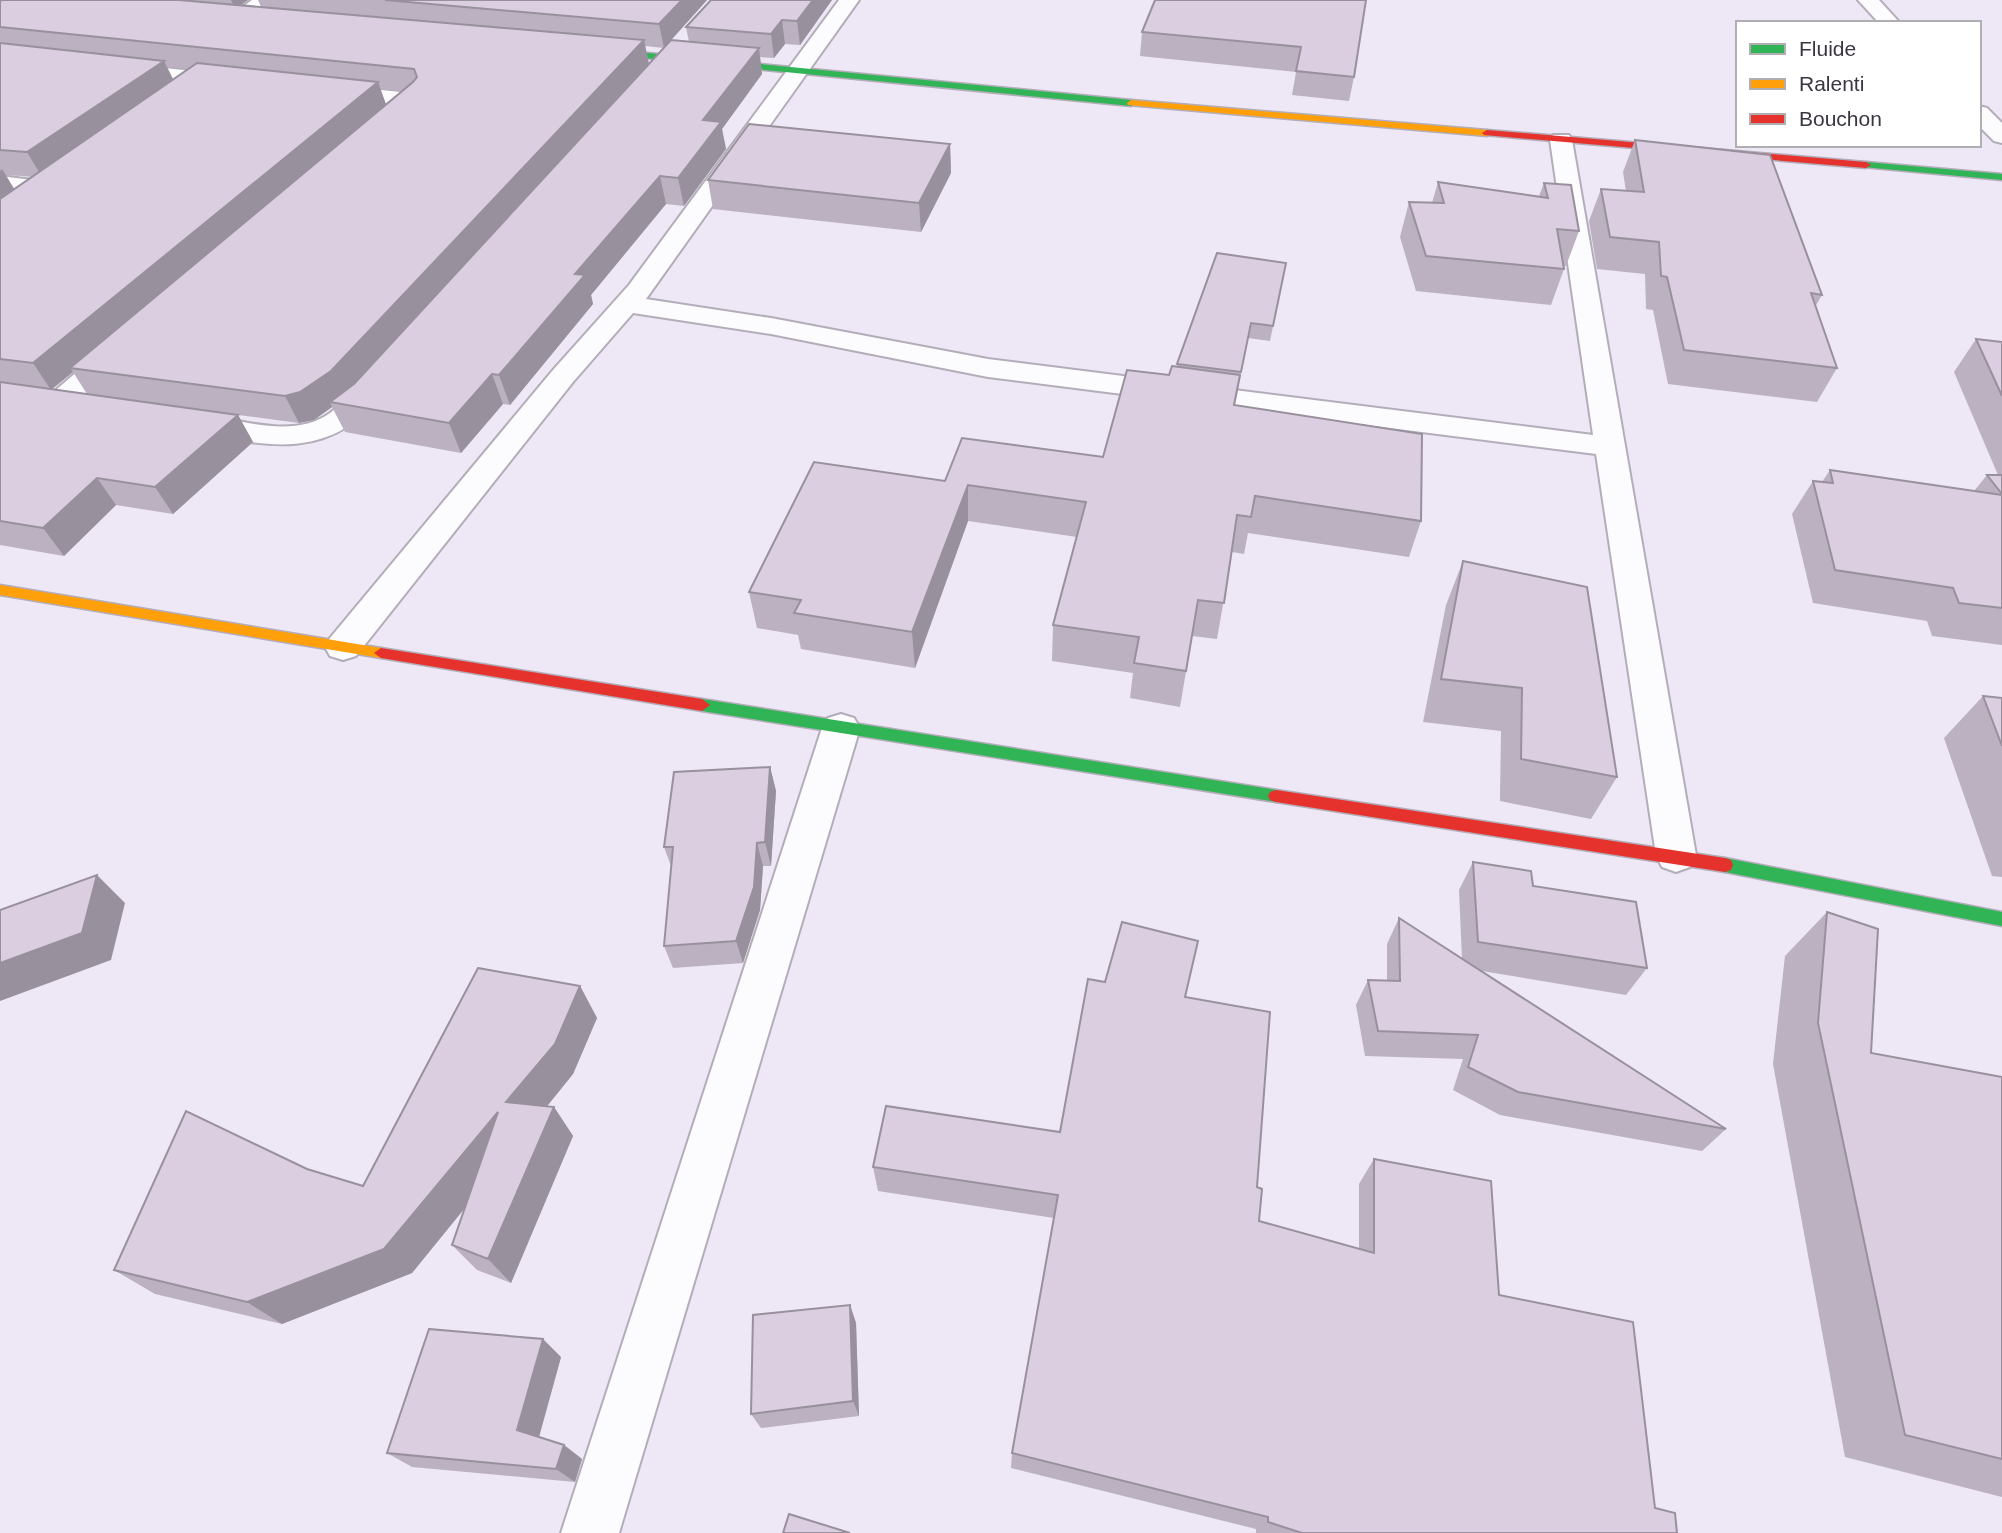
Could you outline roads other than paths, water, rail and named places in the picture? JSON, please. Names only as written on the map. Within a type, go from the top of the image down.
[{"type":"street","points":[[229,19],[265,0]]},
{"type":"street","points":[[343,647],[563,376],[627,304],[849,0]]},
{"type":"street","points":[[1868,0],[1888,21]]},
{"type":"street","points":[[229,19],[262,22]]},
{"type":"street","points":[[652,78],[688,38]]},
{"type":"street","points":[[576,49],[1071,98],[2002,177]]},
{"type":"street","points":[[95,66],[245,82]]},
{"type":"street","points":[[170,102],[204,78]]},
{"type":"street","points":[[315,89],[412,100],[391,118]]},
{"type":"street","points":[[1981,115],[2002,136]]},
{"type":"street","points":[[1561,139],[1676,855]]},
{"type":"street","points":[[19,209],[70,173]]},
{"type":"street","points":[[0,183],[48,188]]},
{"type":"street","points":[[627,304],[771,326],[988,368],[1611,446]]},
{"type":"street","points":[[98,408],[47,400],[142,331]]},
{"type":"street","points":[[164,417],[295,436],[326,428],[356,406],[393,365]]},
{"type":"street","points":[[0,590],[841,728],[1342,807],[1676,855],[2002,919]]},
{"type":"street","points":[[590,1533],[841,728]]}]
